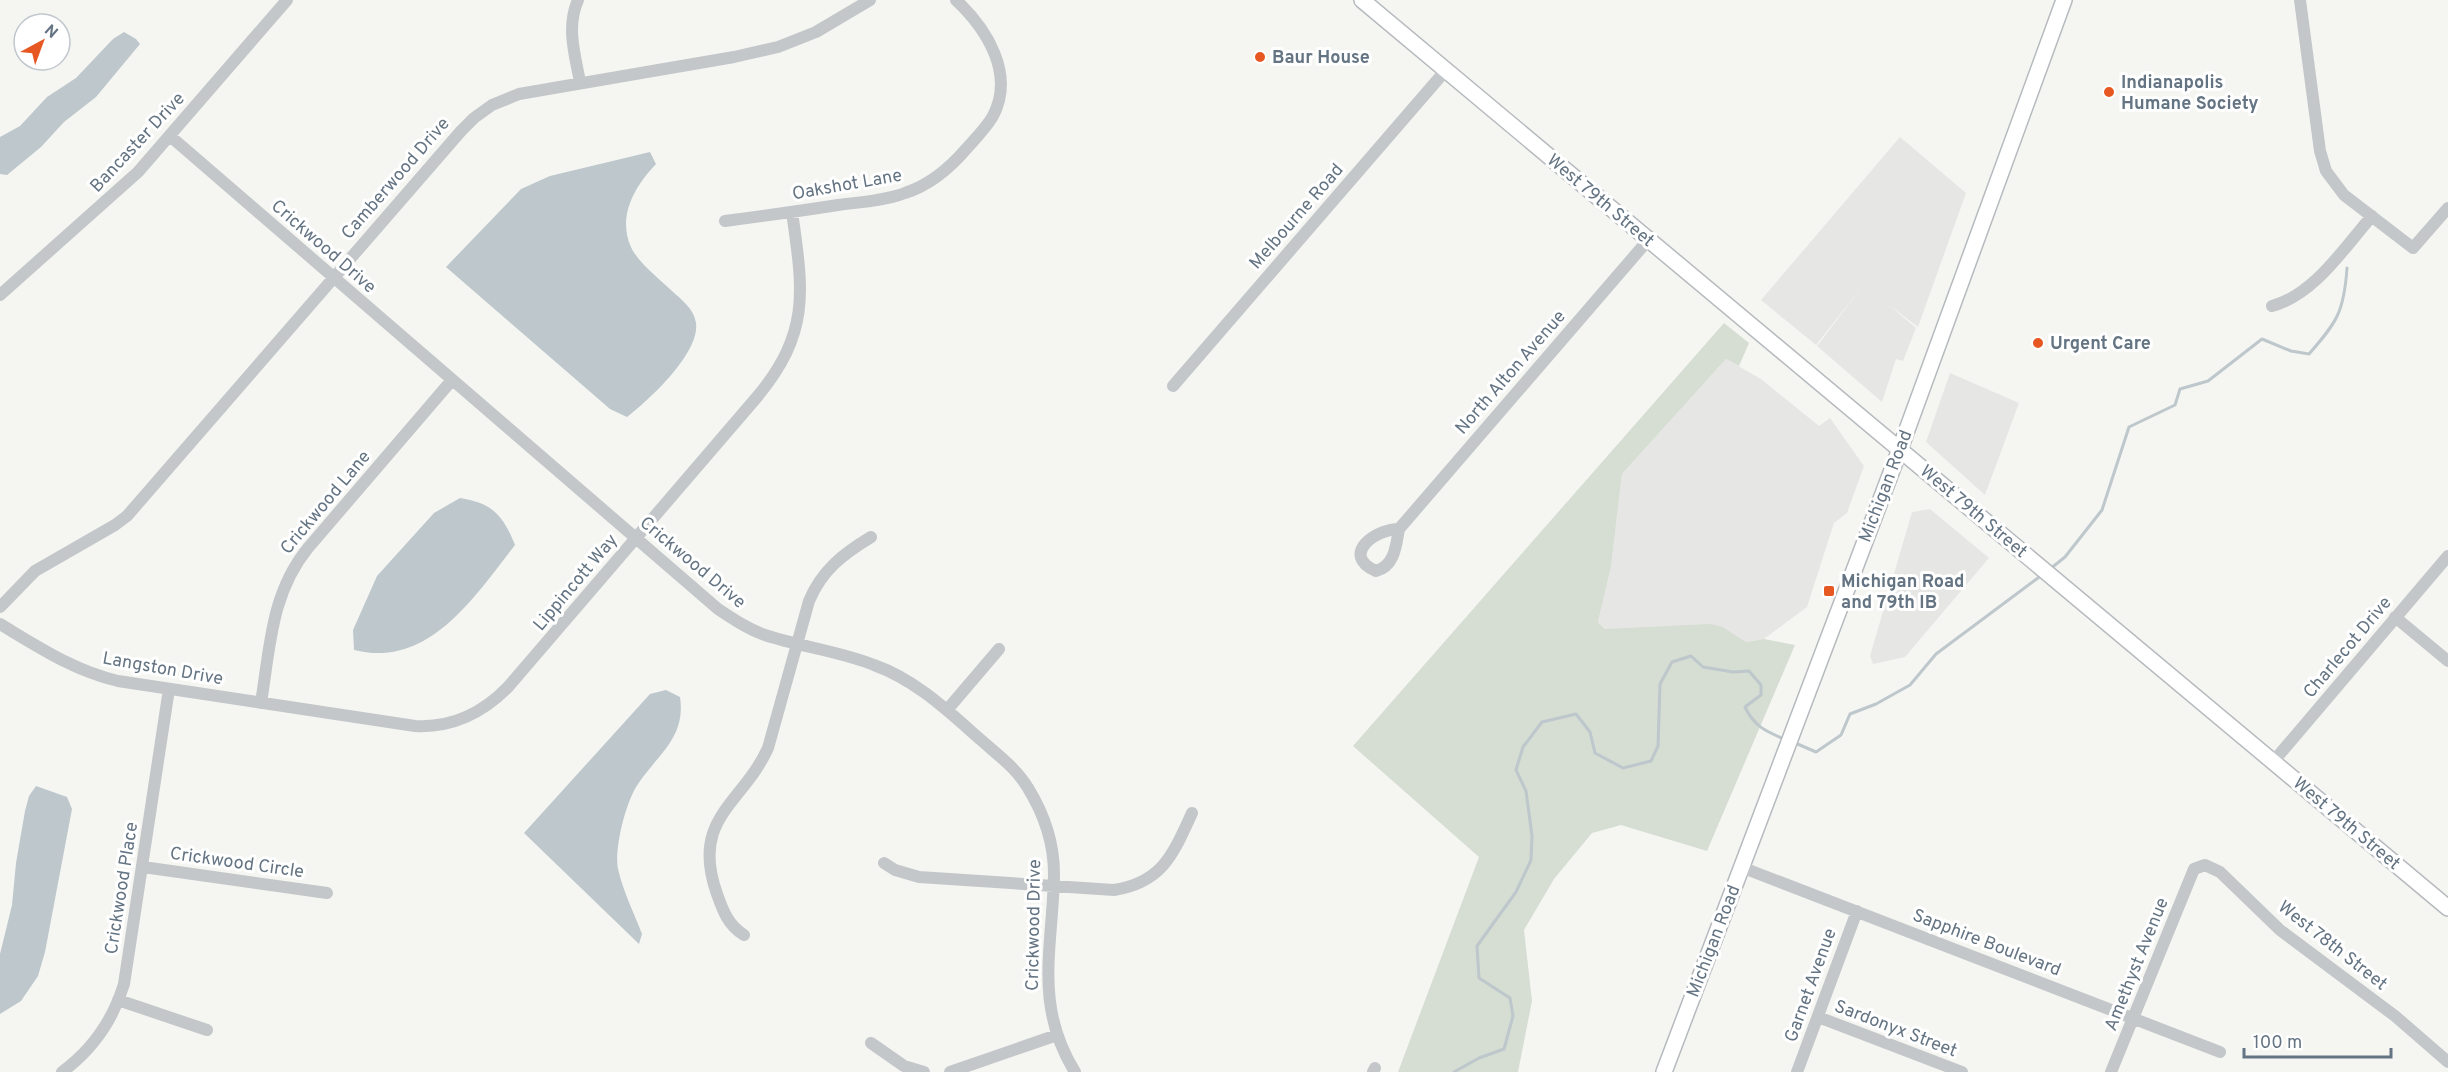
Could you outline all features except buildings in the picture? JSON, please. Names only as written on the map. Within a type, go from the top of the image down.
[{"type":"main road","name":"West 79th Street","points":[[1362,0],[2448,908]]},
{"type":"main road","name":"Michigan Road","points":[[1664,1072],[1900,449],[2064,0]]},
{"type":"street","name":"Bancaster Drive","points":[[0,296],[125,185],[287,0]]},
{"type":"street","points":[[578,0],[572,19],[572,33],[580,82]]},
{"type":"street","name":"Camberwood Drive","points":[[0,607],[34,571],[128,516],[333,277],[474,118],[492,105],[519,94],[734,57],[778,46],[816,32],[870,0]]},
{"type":"street","name":"Oakshot Lane","points":[[725,221],[883,199],[918,188],[945,171],[985,127],[993,116],[1000,98],[1000,70],[983,31],[956,0]]},
{"type":"street","points":[[2300,0],[2323,163],[2336,188],[2413,248],[2448,208]]},
{"type":"street","name":"Melbourne Road","points":[[1173,386],[1446,70]]},
{"type":"street","name":"Crickwood Drive","points":[[170,136],[725,614],[750,629],[870,663],[893,672],[947,710],[1010,765],[1027,786],[1047,826],[1053,857],[1047,969],[1052,1014],[1057,1035],[1075,1072]]},
{"type":"street","name":"Lippincott Way","points":[[261,703],[420,726],[451,723],[472,715],[492,703],[770,381],[786,354],[797,324],[801,293],[792,212]]},
{"type":"street","points":[[2272,306],[2294,298],[2309,286],[2372,216]]},
{"type":"street","name":"North Alton Avenue","points":[[1399,529],[1649,240]]},
{"type":"street","name":"Crickwood Lane","points":[[261,703],[278,601],[292,571],[305,552],[452,380]]},
{"type":"street","points":[[744,935],[731,925],[723,912],[712,878],[710,847],[721,815],[757,770],[768,748],[809,601],[820,579],[841,556],[871,537]]},
{"type":"street","name":"Charlecot Drive","points":[[2273,762],[2448,556]]},
{"type":"street","points":[[2396,617],[2448,661]]},
{"type":"street","name":"Langston Drive","points":[[0,624],[61,661],[86,673],[123,682],[261,703]]},
{"type":"street","points":[[947,710],[999,649]]},
{"type":"street","name":"Crickwood Place","points":[[62,1072],[96,1039],[118,1000],[126,973],[169,689]]},
{"type":"street","points":[[884,863],[903,873],[918,877],[1114,890],[1130,887],[1146,880],[1169,859],[1192,813]]},
{"type":"street","name":"West 78th Street","points":[[2194,869],[2205,865],[2220,872],[2280,930],[2396,1016],[2448,1062]]},
{"type":"street","name":"Crickwood Circle","points":[[143,867],[327,893]]},
{"type":"street","name":"Sapphire Boulevard","points":[[1741,867],[2220,1052]]},
{"type":"street","name":"Amethyst Avenue","points":[[2111,1072],[2194,869]]},
{"type":"street","name":"Garnet Avenue","points":[[1797,1072],[1857,911]]},
{"type":"street","points":[[118,1000],[207,1030]]},
{"type":"street","name":"Sardonyx Street","points":[[1818,1017],[1962,1072]]},
{"type":"street","points":[[950,1072],[1057,1035]]},
{"type":"street","points":[[871,1043],[904,1066],[924,1072]]},
{"type":"shaded area","points":[[124,32],[140,44],[96,97],[64,122],[41,147],[7,175],[0,174],[0,137],[20,126],[47,97],[76,78],[113,39]]},
{"type":"shaded area","points":[[1900,137],[1966,193],[1918,327],[1889,305],[1916,328],[1903,361],[1896,359],[1882,402],[1817,346],[1864,284],[1816,345],[1761,300]]},
{"type":"shaded area","points":[[650,152],[656,164],[641,182],[630,202],[626,224],[627,235],[638,258],[690,309],[696,323],[695,335],[690,348],[671,375],[660,388],[627,417],[610,409],[446,267],[521,189],[550,176]]},
{"type":"shaded area","points":[[1724,323],[1749,343],[1739,366],[1726,359],[1622,474],[1611,567],[1598,622],[1605,629],[1710,624],[1723,627],[1746,642],[1764,639],[1795,645],[1707,851],[1621,825],[1592,833],[1554,879],[1524,930],[1532,1001],[1518,1072],[1398,1072],[1479,857],[1353,746]]},
{"type":"shaded area","points":[[1726,359],[1761,379],[1819,426],[1830,418],[1864,466],[1847,513],[1834,523],[1807,607],[1764,639],[1746,642],[1723,627],[1605,629],[1598,622],[1611,567],[1622,474]]},
{"type":"shaded area","points":[[1950,373],[2019,403],[1985,495],[1926,442]]},
{"type":"shaded area","points":[[460,498],[480,503],[495,512],[506,526],[515,545],[466,606],[448,624],[427,639],[405,649],[381,653],[354,650],[353,630],[377,576],[434,513]]},
{"type":"shaded area","points":[[1930,509],[1989,558],[1905,657],[1873,664],[1870,656],[1912,512]]},
{"type":"shaded area","points":[[666,690],[680,697],[679,723],[669,744],[638,784],[629,802],[618,849],[620,877],[642,934],[639,944],[524,833],[650,694]]},
{"type":"shaded area","points":[[36,786],[67,797],[72,809],[45,952],[38,976],[21,1001],[0,1014],[0,954],[12,905],[25,811],[29,796]]},
{"type":"waterway","points":[[2050,569],[2065,557],[2102,510],[2129,427],[2175,405],[2180,389],[2208,381],[2262,339],[2291,351],[2309,354],[2337,316],[2344,296],[2347,268]]},
{"type":"waterway","points":[[1793,742],[1816,752],[1841,735],[1850,714],[1876,704],[1910,685],[1936,654],[2042,575]]},
{"type":"waterway","points":[[1454,1072],[1479,1058],[1504,1049],[1513,1016],[1510,998],[1479,978],[1477,946],[1516,892],[1531,860],[1532,836],[1526,791],[1516,770],[1523,747],[1542,722],[1576,714],[1590,732],[1595,753],[1623,768],[1651,761],[1658,746],[1660,684],[1672,662],[1691,656],[1703,667],[1733,672],[1749,671],[1761,685],[1761,695],[1745,707],[1752,719],[1761,727],[1784,739]]},
{"type":"place","name":"Baur House","points":[[1260,57]]},
{"type":"place","name":"Indianapolis Humane Society","points":[[2109,92]]},
{"type":"place","name":"Urgent Care","points":[[2038,343]]},
{"type":"place","name":"Michigan Road and 79th IB","points":[[1829,591]]}]
